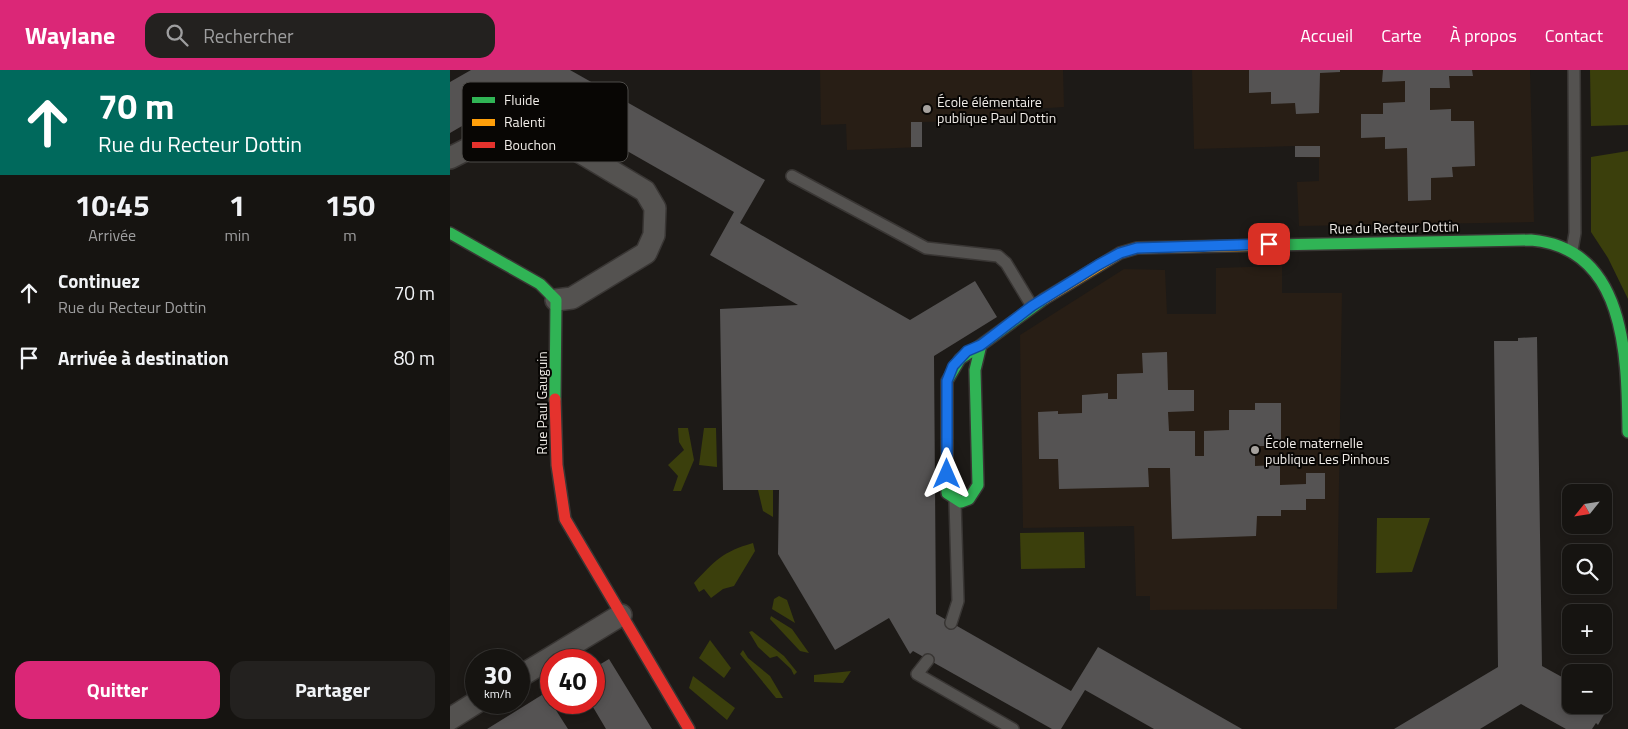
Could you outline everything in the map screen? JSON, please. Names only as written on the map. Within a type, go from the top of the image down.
[{"type":"street","points":[[450,158],[462,152]]},
{"type":"street","points":[[450,233],[540,284],[556,300],[572,298],[646,253],[654,235],[655,208],[645,191],[597,162]]},
{"type":"street","name":"Rue du Recteur Dottin","points":[[955,501],[947,493],[947,381],[953,366],[967,351],[981,345],[1032,306],[1098,265],[1120,253],[1137,248],[1530,240],[1553,242],[1572,250],[1596,273],[1613,302],[1621,332],[1627,384],[1628,432]]},
{"type":"street","name":"Rue Paul Gauguin","points":[[556,300],[555,448],[560,496],[565,519],[689,729]]},
{"type":"street","points":[[955,501],[964,502],[973,496],[978,485],[975,370],[981,345]]},
{"type":"street","points":[[530,670],[621,615]]},
{"type":"street","points":[[450,719],[465,710]]},
{"type":"lane","points":[[1572,250],[1575,233],[1574,70]]},
{"type":"lane","points":[[792,176],[926,248],[998,256],[1006,263],[1032,306]]},
{"type":"lane","points":[[951,623],[958,601],[955,501]]},
{"type":"lane","points":[[928,660],[917,674],[1013,729]]},
{"type":"shaded area","name":"École élémentaire publique Paul Dottin","points":[[820,70],[1063,70],[1064,107],[1017,110],[1016,120],[922,122],[922,147],[847,150],[846,124],[821,125]]},
{"type":"shaded area","points":[[1192,70],[1530,70],[1534,222],[1299,226],[1297,182],[1319,181],[1319,158],[1295,157],[1295,146],[1194,149]]},
{"type":"shaded area","points":[[1282,266],[1282,293],[1342,293],[1337,609],[1150,610],[1150,596],[1136,596],[1134,526],[1023,528],[1020,335],[1124,269],[1165,270],[1167,314],[1216,314],[1216,268]]},
{"type":"green space","points":[[1590,70],[1628,70],[1628,125],[1591,126]]},
{"type":"green space","points":[[1628,151],[1628,299],[1608,258],[1591,232],[1591,157]]},
{"type":"green space","points":[[678,428],[688,428],[694,460],[681,491],[673,491],[678,476],[668,465],[684,450],[679,442]]},
{"type":"green space","points":[[704,428],[716,428],[717,467],[699,465]]},
{"type":"green space","points":[[758,490],[773,490],[773,517],[763,511]]},
{"type":"green space","points":[[1377,518],[1430,518],[1412,572],[1376,573]]},
{"type":"green space","points":[[1084,532],[1085,568],[1021,569],[1020,533]]},
{"type":"green space","points":[[753,543],[755,551],[734,586],[723,589],[711,598],[704,589],[699,592],[694,583],[714,563],[734,550]]},
{"type":"green space","points":[[779,596],[787,600],[795,623],[772,609],[774,599]]},
{"type":"green space","points":[[771,616],[792,629],[809,653],[800,651],[770,619]]},
{"type":"green space","points":[[752,631],[784,656],[797,672],[794,675],[791,669],[777,656],[770,658],[758,647],[749,632]]},
{"type":"green space","points":[[710,640],[731,668],[724,678],[699,658]]},
{"type":"green space","points":[[743,650],[748,658],[770,676],[783,698],[776,698],[740,654]]},
{"type":"green space","points":[[851,671],[843,683],[814,682],[814,675]]},
{"type":"green space","points":[[693,676],[735,708],[727,720],[689,688]]},
{"type":"building","points":[[471,70],[570,70],[591,82],[462,82],[462,126],[450,133],[450,82]]},
{"type":"building","points":[[1249,70],[1340,70],[1340,72],[1320,73],[1319,113],[1296,114],[1295,103],[1271,104],[1271,92],[1249,93]]},
{"type":"building","points":[[1383,70],[1472,70],[1473,76],[1449,76],[1450,88],[1430,88],[1430,110],[1451,109],[1451,121],[1474,121],[1475,166],[1452,167],[1453,177],[1431,178],[1431,200],[1408,201],[1407,148],[1385,149],[1385,137],[1361,138],[1361,114],[1383,114],[1383,103],[1405,102],[1405,81],[1382,82]]},
{"type":"building","points":[[628,103],[765,180],[740,223],[910,320],[975,281],[997,317],[934,356],[936,614],[1071,691],[1098,647],[1242,729],[1154,729],[1085,690],[1061,729],[1052,729],[913,651],[910,654],[889,618],[835,650],[778,554],[779,490],[723,490],[720,309],[798,305],[710,255],[734,212],[628,152]]},
{"type":"building","points":[[911,122],[922,122],[922,147],[911,147]]},
{"type":"building","points":[[1295,146],[1320,146],[1320,157],[1295,157]]},
{"type":"building","points":[[1537,337],[1542,666],[1562,677],[1562,714],[1604,714],[1598,725],[1596,723],[1592,729],[1566,729],[1521,704],[1480,729],[1394,729],[1498,667],[1494,341],[1518,341],[1518,338]]},
{"type":"building","points":[[1167,352],[1168,390],[1194,390],[1194,411],[1168,412],[1169,431],[1195,431],[1195,456],[1204,456],[1204,431],[1229,430],[1229,410],[1255,410],[1255,403],[1281,403],[1281,446],[1255,446],[1255,466],[1280,465],[1280,485],[1306,484],[1306,473],[1325,473],[1325,499],[1306,499],[1306,510],[1281,510],[1281,516],[1257,516],[1256,536],[1172,539],[1170,468],[1148,468],[1149,487],[1059,489],[1058,459],[1039,459],[1038,412],[1058,411],[1058,414],[1082,413],[1082,395],[1108,393],[1108,399],[1117,399],[1117,374],[1143,373],[1142,353]]},
{"type":"building","points":[[609,659],[652,729],[606,729],[597,714],[605,714],[605,661]]},
{"type":"building","points":[[540,696],[540,714],[558,714],[568,729],[487,729],[511,714],[530,714],[530,702]]},
{"type":"traffic: fast","points":[[450,233],[540,284],[556,300],[555,399]]},
{"type":"traffic: fast","points":[[1272,245],[1531,240],[1563,248],[1587,263],[1604,285],[1615,312],[1622,341],[1626,372],[1628,432]]},
{"type":"traffic: fast","points":[[981,345],[960,359],[947,381],[947,493],[961,502],[969,499],[978,485],[975,370],[981,345],[1044,299]]},
{"type":"traffic: slow","points":[[1044,299],[1120,253],[1137,248],[1272,245]]},
{"type":"traffic: jam","points":[[555,399],[557,465],[565,519],[689,729]]},
{"type":"place","name":"École élémentaire publique Paul Dottin","points":[[927,109]]},
{"type":"place","name":"École maternelle publique Les Pinhous","points":[[1255,450]]},
{"type":"route","points":[[947,474],[947,381],[953,366],[967,351],[981,345],[1032,306],[1120,253],[1137,248],[1269,244]]}]
